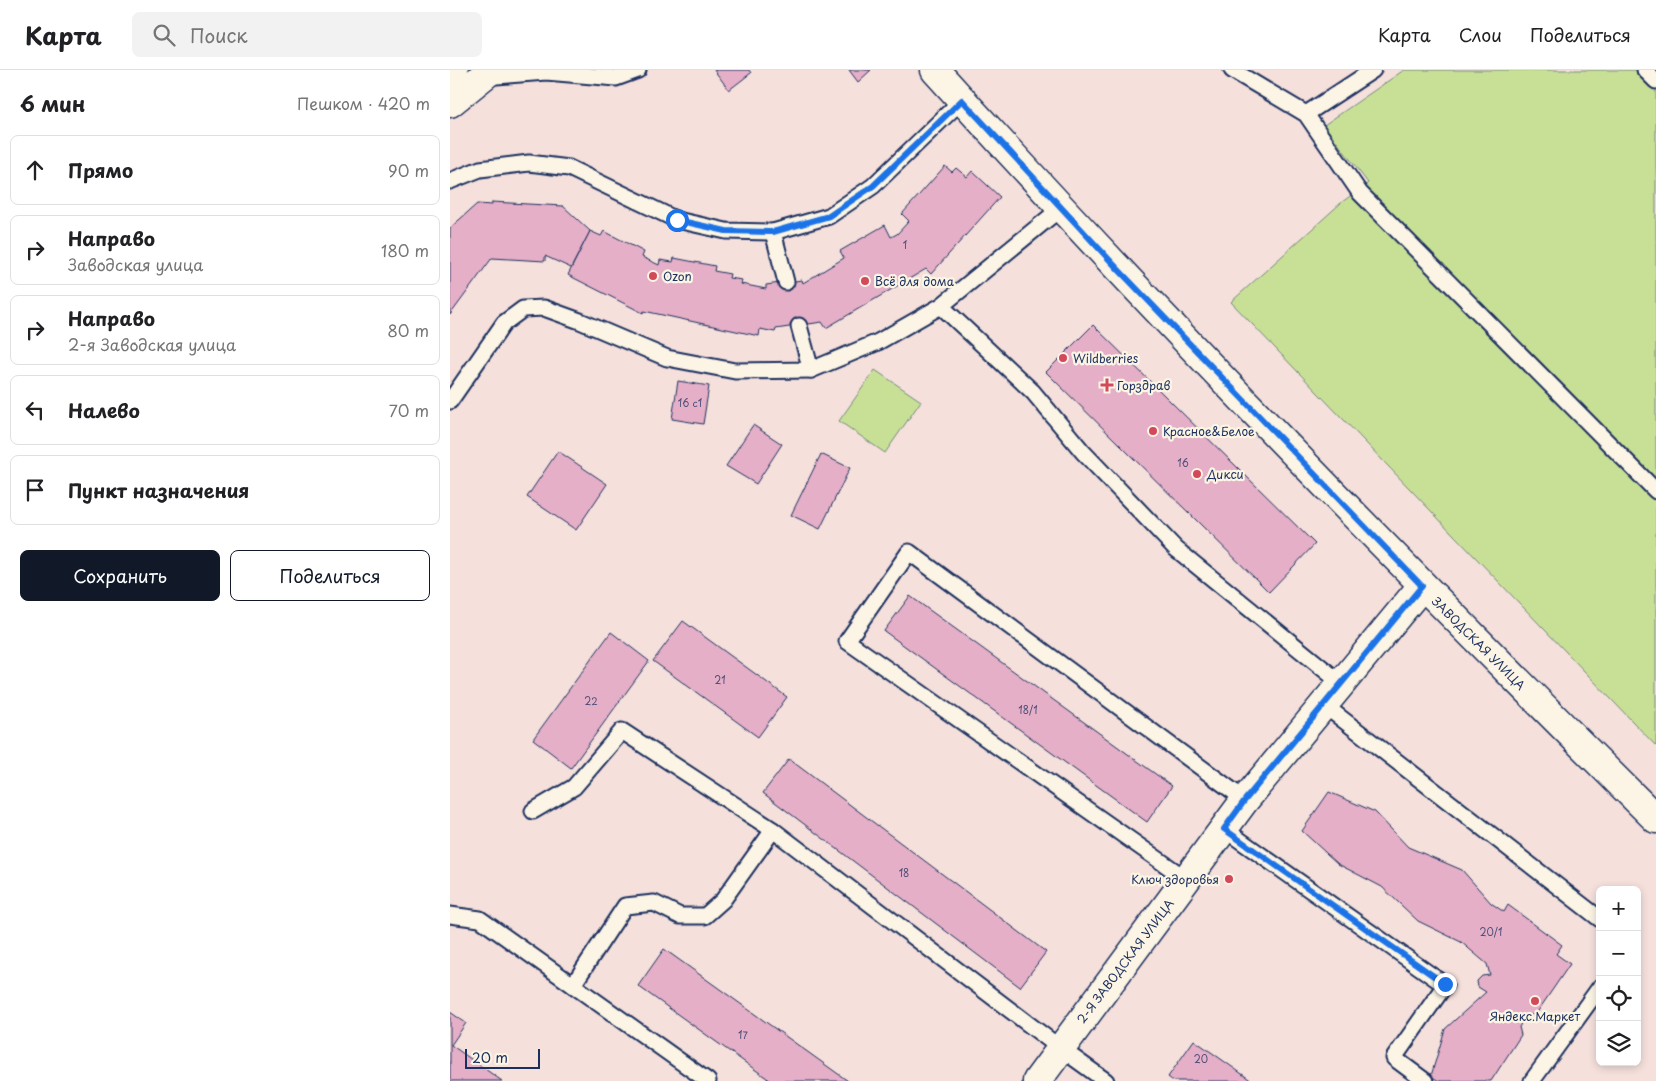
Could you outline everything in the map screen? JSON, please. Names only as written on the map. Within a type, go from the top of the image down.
[{"type":"street","points":[[450,74],[454,70]]},
{"type":"street","name":"ЗАВОДСКАЯ УЛИЦА","points":[[934,70],[1061,208],[1422,586],[1656,819]]},
{"type":"street","points":[[450,103],[487,74]]},
{"type":"street","name":"2-Я ЗАВОДСКАЯ УЛИЦА","points":[[1037,1081],[1245,800],[1422,586]]},
{"type":"lane","points":[[487,74],[546,72],[616,78],[638,70]]},
{"type":"lane","points":[[1232,70],[1306,114],[1360,193],[1656,492]]},
{"type":"lane","points":[[1306,114],[1373,70]]},
{"type":"lane","points":[[1645,70],[1656,81]]},
{"type":"lane","points":[[450,181],[480,169],[529,162],[569,168],[677,220],[726,231],[773,232],[829,216],[873,186],[962,100]]},
{"type":"lane","points":[[450,401],[504,323],[523,309],[544,308],[580,321],[667,358],[735,371],[811,370],[878,342],[940,306],[1061,208]]},
{"type":"lane","points":[[773,232],[786,282]]},
{"type":"lane","points":[[940,306],[1033,392],[1083,452],[1176,548],[1342,684]]},
{"type":"lane","points":[[799,326],[811,370]]},
{"type":"lane","points":[[1186,879],[847,641],[909,552],[1245,800]]},
{"type":"lane","points":[[1324,705],[1596,916]]},
{"type":"lane","points":[[533,811],[574,787],[622,730],[773,830],[1106,1081]]},
{"type":"lane","points":[[1224,829],[1445,984],[1394,1058],[1425,1081]]},
{"type":"lane","points":[[573,985],[625,906],[654,903],[680,916],[705,916],[723,900],[773,830]]},
{"type":"lane","points":[[450,915],[480,919],[708,1081]]},
{"type":"lane","points":[[1532,1081],[1596,993]]},
{"type":"green space","points":[[1404,70],[1656,70],[1656,746],[1231,302],[1342,202],[1368,183],[1324,125]]},
{"type":"green space","points":[[875,370],[921,401],[885,453],[839,421]]},
{"type":"building","points":[[714,70],[749,70],[751,73],[729,90]]},
{"type":"building","points":[[849,70],[871,70],[858,82]]},
{"type":"building","points":[[945,166],[952,172],[956,168],[967,177],[972,171],[1000,197],[931,274],[926,269],[826,328],[822,322],[776,329],[775,332],[760,329],[759,336],[644,311],[643,313],[568,275],[590,231],[601,236],[604,231],[644,252],[642,257],[659,265],[660,260],[673,262],[674,258],[715,266],[714,271],[730,274],[729,278],[742,280],[741,284],[766,289],[766,285],[802,280],[803,283],[844,258],[840,251],[885,225],[891,237],[897,234],[909,221],[902,214]]},
{"type":"building","points":[[492,202],[563,206],[590,231],[571,268],[545,256],[545,261],[492,258],[450,315],[450,228],[477,204],[492,205]]},
{"type":"building","points":[[1093,325],[1315,544],[1269,592],[1046,372]]},
{"type":"building","points":[[678,381],[709,386],[703,424],[672,419]]},
{"type":"building","points":[[753,425],[782,444],[756,484],[726,466]]},
{"type":"building","points":[[558,451],[607,484],[576,530],[527,497]]},
{"type":"building","points":[[821,454],[850,468],[820,529],[791,515]]},
{"type":"building","points":[[910,596],[1172,786],[1147,822],[884,631]]},
{"type":"building","points":[[683,621],[787,697],[758,737],[653,661]]},
{"type":"building","points":[[611,632],[649,661],[571,768],[533,739]]},
{"type":"building","points":[[789,759],[1046,952],[1020,987],[763,793]]},
{"type":"building","points":[[1329,792],[1375,812],[1408,847],[1462,870],[1491,903],[1504,912],[1508,905],[1562,945],[1556,954],[1570,964],[1536,1014],[1526,1016],[1519,1027],[1521,1035],[1491,1081],[1439,1081],[1431,1076],[1445,1029],[1486,992],[1478,987],[1477,981],[1482,976],[1490,975],[1487,964],[1461,942],[1418,921],[1382,887],[1338,864],[1302,831]]},
{"type":"building","points":[[664,949],[848,1081],[771,1081],[638,986]]},
{"type":"building","points":[[450,1012],[466,1023],[451,1045],[502,1081],[450,1081]]},
{"type":"building","points":[[1194,1040],[1252,1081],[1173,1081],[1168,1077]]},
{"type":"place","name":"Ozon","points":[[653,276]]},
{"type":"place","name":"Всё для дома","points":[[865,281]]},
{"type":"place","name":"Wildberries","points":[[1063,358]]},
{"type":"place","name":"Горздрав","points":[[1107,385]]},
{"type":"place","name":"Красное&Белое","points":[[1153,431]]},
{"type":"place","name":"Дикси","points":[[1197,474]]},
{"type":"place","name":"Ключ здоровья","points":[[1229,879]]},
{"type":"place","name":"Яндекс.Маркет","points":[[1535,1001]]},
{"type":"route","points":[[677,220],[726,231],[773,232],[829,216],[873,186],[962,100],[1117,268],[1422,586],[1245,800],[1224,829],[1445,984]]}]
